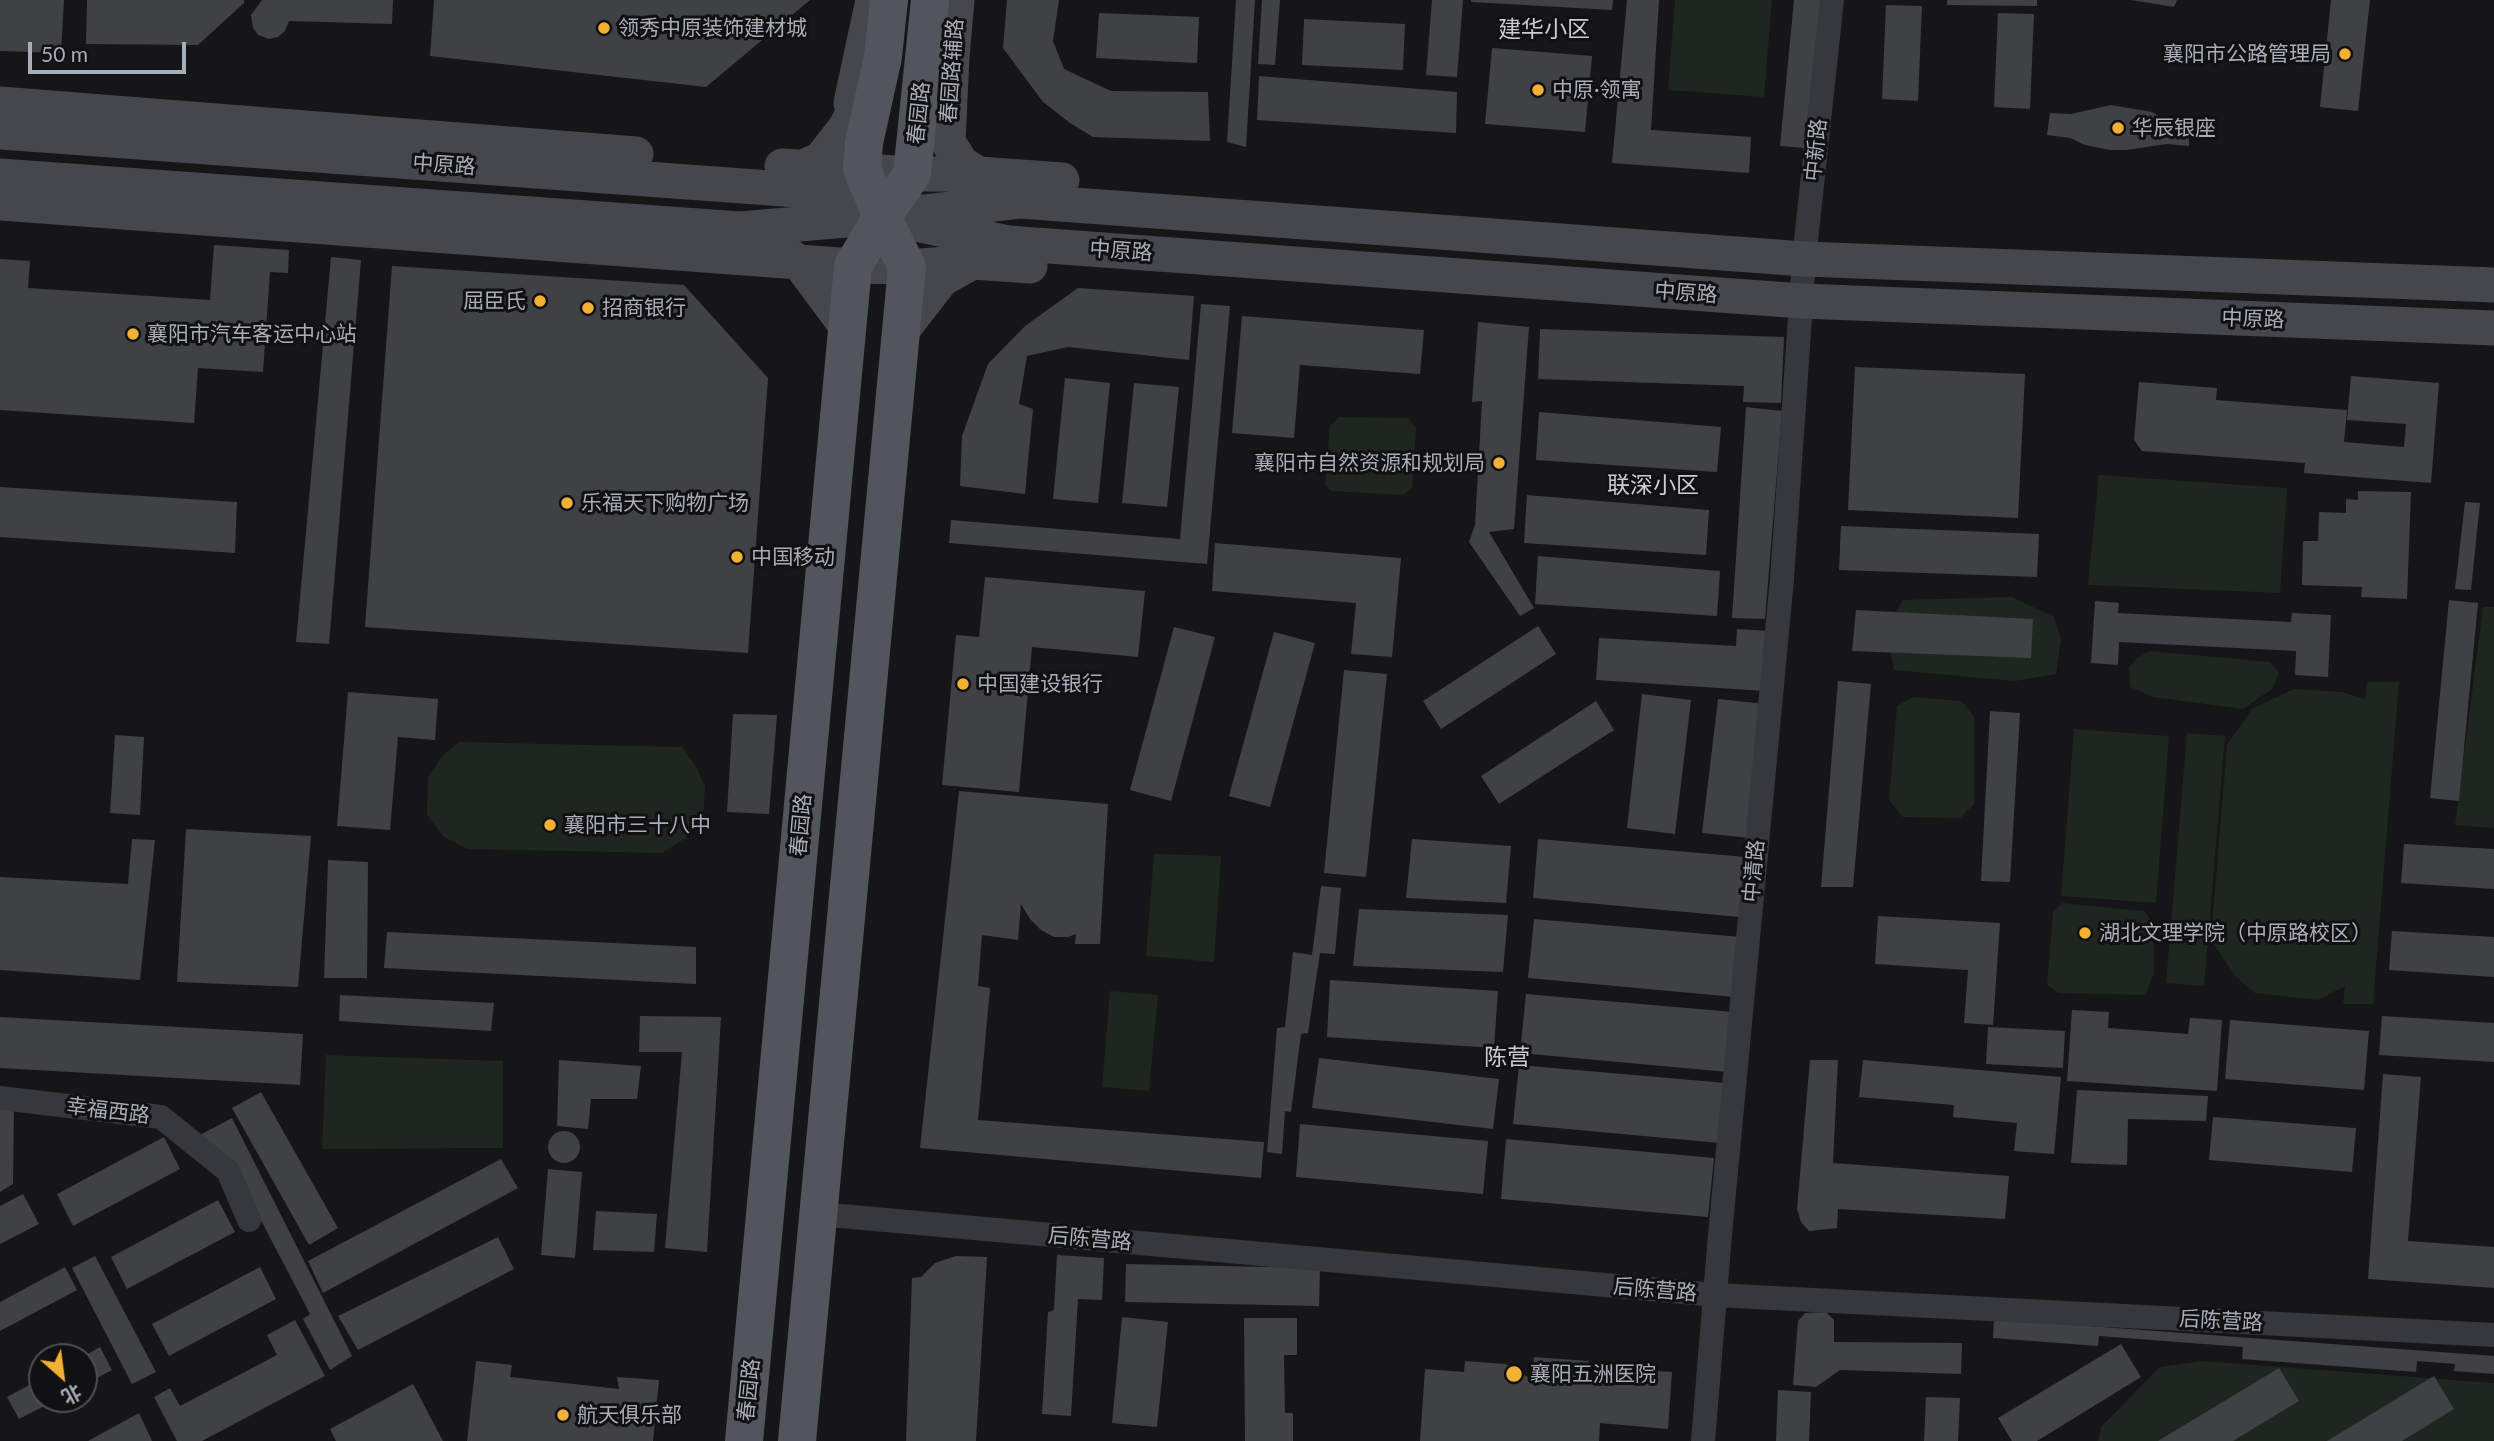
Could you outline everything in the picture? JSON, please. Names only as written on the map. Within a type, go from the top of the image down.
[{"type":"main road","points":[[845,128],[873,0]]},
{"type":"main road","name":"春园路","points":[[889,0],[883,57],[864,143],[862,169],[907,267]]},
{"type":"main road","name":"春园路","points":[[744,1441],[853,266],[912,174],[930,0]]},
{"type":"main road","name":"春园路辅路","points":[[948,142],[957,0]]},
{"type":"main road","points":[[756,187],[821,159],[845,128],[883,57]]},
{"type":"main road","points":[[920,96],[961,163],[1020,201]]},
{"type":"main road","points":[[0,104],[802,167],[912,174],[979,174],[1805,247],[2494,263]]},
{"type":"main road","name":"中原路","points":[[0,132],[825,192],[882,217],[1008,243],[1800,311],[2494,328]]},
{"type":"main road","name":"中原路","points":[[0,176],[740,229],[882,217],[1020,201],[2494,285]]},
{"type":"main road","points":[[0,203],[853,266],[907,267],[973,262],[2494,350]]},
{"type":"main road","points":[[740,229],[799,261],[847,327]]},
{"type":"main road","points":[[900,333],[942,279],[1008,243]]},
{"type":"main road","points":[[797,1441],[907,267]]},
{"type":"street","name":"中新路","points":[[1800,311],[1832,0]]},
{"type":"street","name":"中清路","points":[[1703,1441],[1782,579],[1800,311]]},
{"type":"street","name":"幸福西路","points":[[0,1098],[161,1117],[228,1171],[250,1220]]},
{"type":"street","name":"后陈营路","points":[[818,1214],[1716,1295],[2494,1335]]},
{"type":"shaded area","points":[[1675,0],[1772,0],[1764,97],[1668,90]]},
{"type":"shaded area","points":[[1339,417],[1408,418],[1416,428],[1412,488],[1403,495],[1332,491],[1325,485],[1330,426]]},
{"type":"shaded area","points":[[2099,475],[2287,488],[2280,593],[2088,585]]},
{"type":"shaded area","points":[[2012,597],[2054,617],[2061,639],[2056,674],[2015,681],[1894,670],[1886,627],[1903,600]]},
{"type":"shaded area","points":[[2483,607],[2494,607],[2494,828],[2455,825]]},
{"type":"shaded area","points":[[2150,651],[2270,662],[2279,672],[2272,689],[2243,709],[2153,697],[2130,687],[2129,667],[2137,658]]},
{"type":"shaded area","points":[[2367,682],[2399,682],[2373,1004],[2343,1004],[2345,986],[2318,1000],[2255,993],[2236,977],[2211,940],[2227,745],[2252,709],[2294,689],[2342,692],[2365,699]]},
{"type":"shaded area","points":[[1913,697],[1962,701],[1974,717],[1974,804],[1960,818],[1903,817],[1889,800],[1897,706]]},
{"type":"shaded area","points":[[2074,729],[2169,736],[2156,903],[2061,896]]},
{"type":"shaded area","points":[[2187,733],[2225,736],[2204,986],[2166,983]]},
{"type":"shaded area","points":[[459,742],[682,747],[705,786],[703,819],[689,836],[662,853],[467,849],[444,837],[427,815],[428,777],[442,756]]},
{"type":"shaded area","points":[[1154,854],[1221,856],[1214,962],[1146,956]]},
{"type":"shaded area","points":[[2062,903],[2144,911],[2153,922],[2154,974],[2145,995],[2058,993],[2047,985],[2053,912]]},
{"type":"shaded area","points":[[1110,991],[1158,995],[1149,1091],[1102,1087]]},
{"type":"shaded area","points":[[326,1055],[503,1061],[503,1148],[322,1149]]},
{"type":"shaded area","points":[[2202,1361],[2494,1383],[2494,1441],[2098,1441],[2101,1427],[2160,1367]]},
{"type":"building","points":[[0,0],[64,0],[61,53],[0,51]]},
{"type":"building","points":[[87,0],[244,0],[244,3],[198,45],[86,44]]},
{"type":"building","points":[[262,0],[393,0],[392,24],[289,21],[285,31],[278,37],[269,39],[258,35],[253,28],[251,15]]},
{"type":"building","name":"领秀中原装饰建材城","points":[[434,0],[810,0],[706,87],[430,56]]},
{"type":"building","points":[[1007,0],[1059,0],[1053,41],[1064,69],[1111,91],[1208,92],[1210,141],[1093,137],[1070,123],[1043,102],[1003,48]]},
{"type":"building","points":[[1236,0],[1255,0],[1246,147],[1227,142]]},
{"type":"building","points":[[1262,0],[1280,0],[1275,65],[1258,64]]},
{"type":"building","points":[[1432,0],[1463,0],[1457,77],[1426,75]]},
{"type":"building","points":[[1471,0],[1613,0],[1612,10]]},
{"type":"building","points":[[1627,0],[1659,0],[1651,130],[1751,137],[1749,173],[1612,163]]},
{"type":"building","points":[[1794,0],[1821,0],[1805,148],[1780,146]]},
{"type":"building","points":[[1947,0],[2037,0],[2037,6],[1947,5]]},
{"type":"building","points":[[2131,0],[2177,0],[2174,7]]},
{"type":"building","name":"襄阳市公路管理局","points":[[2331,0],[2370,0],[2358,111],[2320,107]]},
{"type":"building","points":[[1886,5],[1922,6],[1918,101],[1882,99]]},
{"type":"building","points":[[1099,13],[1199,17],[1197,63],[1096,58]]},
{"type":"building","points":[[1998,13],[2034,14],[2030,109],[1994,107]]},
{"type":"building","points":[[1304,19],[1405,24],[1403,70],[1302,65]]},
{"type":"building","name":"中原·领寓","points":[[1492,48],[1592,56],[1585,132],[1485,124]]},
{"type":"building","points":[[1259,76],[1457,92],[1456,133],[1257,120]]},
{"type":"building","name":"华辰银座","points":[[2111,105],[2152,112],[2170,122],[2189,122],[2189,146],[2167,144],[2110,150],[2085,145],[2070,138],[2047,135],[2050,113],[2071,114]]},
{"type":"building","name":"襄阳市汽车客运中心站","points":[[214,245],[289,250],[288,273],[270,272],[263,372],[198,368],[194,423],[0,410],[0,259],[30,261],[28,288],[210,300]]},
{"type":"building","points":[[331,257],[361,260],[329,644],[296,642]]},
{"type":"building","name":"乐福天下购物广场","points":[[392,266],[684,285],[768,378],[748,653],[365,627]]},
{"type":"building","points":[[1078,288],[1194,296],[1189,360],[1068,347],[1027,356],[1019,404],[1033,409],[1025,494],[960,486],[962,436],[988,364],[1025,326]]},
{"type":"building","points":[[1201,304],[1230,306],[1207,564],[949,543],[951,520],[1180,539]]},
{"type":"building","points":[[1242,316],[1424,330],[1420,374],[1300,365],[1294,438],[1232,433]]},
{"type":"building","name":"襄阳市自然资源和规划局","points":[[1478,322],[1529,327],[1514,529],[1489,532],[1534,608],[1520,616],[1469,542],[1475,525],[1482,401],[1472,402]]},
{"type":"building","points":[[1540,329],[1784,337],[1781,403],[1743,402],[1744,386],[1538,379]]},
{"type":"building","points":[[1855,367],[2025,374],[2018,518],[1848,510]]},
{"type":"building","points":[[2351,376],[2439,383],[2431,483],[2304,473],[2305,463],[2142,451],[2134,440],[2139,382],[2217,388],[2216,400],[2347,410],[2344,442],[2404,447],[2406,424],[2347,420]]},
{"type":"building","points":[[1065,378],[1110,383],[1098,503],[1053,499]]},
{"type":"building","points":[[1134,383],[1179,387],[1167,507],[1122,503]]},
{"type":"building","points":[[1746,407],[1782,411],[1765,619],[1732,618]]},
{"type":"building","points":[[1539,412],[1721,427],[1717,472],[1536,460]]},
{"type":"building","points":[[0,487],[237,502],[235,553],[0,537]]},
{"type":"building","points":[[2358,491],[2411,492],[2407,599],[2361,597],[2362,587],[2302,585],[2303,541],[2318,541],[2319,512],[2346,513],[2346,499],[2358,500]]},
{"type":"building","points":[[1527,495],[1709,510],[1706,555],[1524,543]]},
{"type":"building","points":[[2465,502],[2480,503],[2471,590],[2455,589]]},
{"type":"building","points":[[1841,526],[2039,534],[2037,577],[1839,570]]},
{"type":"building","points":[[1215,543],[1401,558],[1392,657],[1351,654],[1356,603],[1212,591]]},
{"type":"building","points":[[1538,556],[1720,571],[1717,616],[1535,604]]},
{"type":"building","points":[[985,577],[1145,591],[1138,657],[1032,647],[1019,792],[942,785],[956,635],[979,637]]},
{"type":"building","points":[[2449,600],[2478,603],[2459,801],[2430,798]]},
{"type":"building","points":[[2095,601],[2119,603],[2118,613],[2291,622],[2292,613],[2331,615],[2328,677],[2295,675],[2296,651],[2119,642],[2118,665],[2091,663]]},
{"type":"building","points":[[1856,610],[2033,619],[2031,658],[1852,651]]},
{"type":"building","points":[[1538,626],[1556,654],[1441,729],[1423,701]]},
{"type":"building","points":[[1174,627],[1215,637],[1171,801],[1130,790]]},
{"type":"building","points":[[1737,629],[1769,631],[1765,691],[1596,680],[1599,638],[1736,646]]},
{"type":"building","points":[[1274,632],[1315,643],[1270,807],[1229,796]]},
{"type":"building","points":[[1344,670],[1387,674],[1366,877],[1324,873]]},
{"type":"building","points":[[1838,681],[1871,684],[1853,887],[1821,887]]},
{"type":"building","points":[[348,692],[438,699],[435,740],[398,737],[390,830],[337,826]]},
{"type":"building","points":[[1642,694],[1691,700],[1675,834],[1627,828]]},
{"type":"building","points":[[1718,699],[1766,704],[1750,838],[1702,833]]},
{"type":"building","points":[[1596,701],[1614,730],[1499,804],[1481,776]]},
{"type":"building","points":[[1990,711],[2020,713],[2010,882],[1981,881]]},
{"type":"building","points":[[733,714],[777,715],[769,814],[727,812]]},
{"type":"building","points":[[115,735],[144,737],[140,815],[110,813]]},
{"type":"building","points":[[959,791],[1108,804],[1100,944],[1075,944],[1076,934],[1054,937],[1041,930],[1030,919],[1021,904],[1018,940],[982,935],[978,986],[990,988],[978,1120],[1264,1142],[1261,1178],[920,1148]]},
{"type":"building","points":[[186,829],[311,836],[298,987],[177,982]]},
{"type":"building","points":[[132,839],[155,840],[140,980],[0,970],[0,877],[128,884]]},
{"type":"building","points":[[1412,839],[1511,846],[1506,903],[1406,898]]},
{"type":"building","points":[[1538,839],[1746,857],[1740,917],[1533,898]]},
{"type":"building","points":[[2404,844],[2494,849],[2494,889],[2401,883]]},
{"type":"building","points":[[328,860],[368,862],[367,978],[324,978]]},
{"type":"building","points":[[1321,886],[1341,888],[1335,954],[1320,953],[1308,1033],[1301,1034],[1291,1112],[1285,1111],[1282,1154],[1267,1152],[1277,1028],[1285,1027],[1293,952],[1312,955]]},
{"type":"building","points":[[1359,909],[1508,915],[1503,972],[1353,966]]},
{"type":"building","points":[[1878,916],[2000,923],[1993,1025],[1964,1023],[1968,970],[1875,964]]},
{"type":"building","points":[[1534,919],[1741,937],[1735,997],[1528,978]]},
{"type":"building","points":[[2392,931],[2494,937],[2494,977],[2389,970]]},
{"type":"building","points":[[387,932],[696,947],[696,984],[384,968]]},
{"type":"building","points":[[1330,980],[1498,991],[1494,1048],[1327,1037]]},
{"type":"building","points":[[1526,994],[1733,1012],[1728,1072],[1520,1053]]},
{"type":"building","points":[[340,995],[494,1003],[491,1031],[339,1021]]},
{"type":"building","points":[[2072,1010],[2109,1012],[2108,1028],[2188,1034],[2190,1018],[2222,1020],[2217,1091],[2067,1081]]},
{"type":"building","points":[[640,1016],[721,1017],[707,1252],[665,1248],[682,1052],[639,1052]]},
{"type":"building","points":[[2382,1016],[2494,1023],[2494,1062],[2379,1055]]},
{"type":"building","points":[[0,1017],[303,1034],[300,1085],[0,1068]]},
{"type":"building","points":[[2230,1020],[2369,1031],[2364,1090],[2225,1079]]},
{"type":"building","points":[[1988,1027],[2065,1031],[2063,1068],[1986,1064]]},
{"type":"building","points":[[1319,1058],[1499,1079],[1493,1129],[1312,1108]]},
{"type":"building","points":[[559,1060],[641,1066],[637,1099],[591,1099],[588,1129],[557,1126]]},
{"type":"building","points":[[1810,1060],[1838,1060],[1833,1163],[2009,1176],[2005,1219],[1838,1209],[1837,1228],[1809,1231],[1801,1222],[1797,1209]]},
{"type":"building","points":[[1863,1060],[2061,1077],[2054,1154],[2014,1151],[2017,1123],[1953,1117],[1954,1105],[1859,1097]]},
{"type":"building","points":[[1519,1065],[1726,1083],[1720,1143],[1513,1124]]},
{"type":"building","points":[[2383,1074],[2421,1077],[2408,1241],[2494,1247],[2494,1288],[2368,1279]]},
{"type":"building","points":[[2077,1090],[2208,1096],[2206,1121],[2128,1119],[2127,1165],[2071,1163]]},
{"type":"building","points":[[261,1092],[338,1228],[309,1245],[232,1108]]},
{"type":"building","points":[[0,1104],[14,1105],[13,1184],[0,1192]]},
{"type":"building","points":[[2213,1117],[2356,1128],[2352,1172],[2209,1160]]},
{"type":"building","points":[[232,1118],[352,1356],[330,1370],[303,1319],[310,1314],[232,1165],[198,1136]]},
{"type":"building","points":[[1300,1124],[1488,1141],[1483,1194],[1296,1177]]},
{"type":"building","points":[[564,1131],[575,1136],[580,1147],[575,1158],[564,1163],[553,1158],[548,1147],[553,1136]]},
{"type":"building","points":[[164,1137],[180,1169],[73,1226],[57,1194]]},
{"type":"building","points":[[1506,1139],[1714,1158],[1708,1217],[1501,1199]]},
{"type":"building","points":[[501,1159],[518,1188],[323,1293],[308,1261]]},
{"type":"building","points":[[548,1169],[582,1172],[575,1258],[541,1255]]},
{"type":"building","points":[[23,1194],[39,1224],[0,1244],[0,1206]]},
{"type":"building","points":[[218,1200],[235,1232],[127,1289],[111,1257]]},
{"type":"building","points":[[596,1211],[657,1214],[654,1252],[593,1250]]},
{"type":"building","points":[[498,1237],[514,1269],[358,1350],[338,1316]]},
{"type":"building","points":[[1057,1255],[1104,1258],[1102,1300],[1078,1299],[1071,1416],[1042,1414],[1048,1312],[1054,1310]]},
{"type":"building","points":[[95,1256],[156,1372],[132,1384],[72,1268]]},
{"type":"building","points":[[956,1256],[987,1257],[976,1441],[906,1441],[912,1278],[921,1277],[935,1263]]},
{"type":"building","points":[[1126,1264],[1320,1268],[1319,1306],[1125,1302]]},
{"type":"building","points":[[65,1267],[77,1290],[0,1331],[0,1302]]},
{"type":"building","points":[[260,1267],[276,1299],[169,1356],[152,1324]]},
{"type":"building","points":[[1826,1312],[1834,1320],[1834,1342],[1962,1343],[1961,1374],[1840,1370],[1816,1387],[1793,1385],[1798,1321],[1805,1313]]},
{"type":"building","points":[[1122,1317],[1168,1322],[1157,1427],[1112,1423]]},
{"type":"building","points":[[1244,1318],[1297,1318],[1297,1355],[1284,1355],[1285,1413],[1293,1413],[1293,1441],[1245,1441]]},
{"type":"building","points":[[1994,1319],[2494,1356],[2494,1374],[2454,1371],[2455,1364],[2417,1361],[2416,1372],[2242,1359],[2243,1347],[2099,1336],[2098,1346],[1993,1338]]},
{"type":"building","points":[[295,1320],[325,1376],[202,1441],[177,1441],[154,1397],[170,1388],[180,1406],[277,1355],[267,1335]]},
{"type":"building","points":[[2121,1344],[2141,1377],[2037,1441],[2012,1441],[1998,1418]]},
{"type":"building","points":[[100,1347],[112,1370],[98,1378]]},
{"type":"building","points":[[1534,1357],[1589,1361],[1587,1384],[1615,1368],[1672,1372],[1668,1429],[1600,1423],[1599,1441],[1420,1441],[1425,1369],[1464,1372],[1465,1361],[1506,1364],[1532,1380]]},
{"type":"building","name":"航天俱乐部","points":[[476,1361],[512,1365],[510,1377],[619,1389],[617,1377],[659,1380],[653,1441],[467,1441]]},
{"type":"building","points":[[2279,1368],[2299,1401],[2233,1441],[2158,1441]]},
{"type":"building","points":[[2434,1376],[2454,1409],[2402,1441],[2327,1441]]},
{"type":"building","points":[[413,1384],[443,1441],[336,1441],[330,1429]]},
{"type":"building","points":[[28,1386],[28,1413],[31,1413],[19,1419],[7,1397]]},
{"type":"building","points":[[1778,1390],[1811,1392],[1809,1441],[1776,1441]]},
{"type":"building","points":[[1926,1397],[1960,1398],[1958,1441],[1924,1441]]},
{"type":"building","points":[[139,1413],[152,1441],[88,1441]]},
{"type":"place","name":"领秀中原装饰建材城","points":[[604,28]]},
{"type":"place","name":"襄阳市公路管理局","points":[[2345,54]]},
{"type":"place","name":"中原·领寓","points":[[1538,90]]},
{"type":"place","name":"华辰银座","points":[[2118,128]]},
{"type":"place","name":"屈臣氏","points":[[540,301]]},
{"type":"place","name":"招商银行","points":[[588,308]]},
{"type":"place","name":"襄阳市汽车客运中心站","points":[[133,334]]},
{"type":"place","name":"襄阳市自然资源和规划局","points":[[1499,463]]},
{"type":"place","name":"乐福天下购物广场","points":[[567,503]]},
{"type":"place","name":"中国移动","points":[[737,557]]},
{"type":"place","name":"中国建设银行","points":[[963,684]]},
{"type":"place","name":"襄阳市三十八中","points":[[550,825]]},
{"type":"place","name":"湖北文理学院（中原路校区）","points":[[2085,933]]},
{"type":"place","name":"襄阳五洲医院","points":[[1514,1374]]},
{"type":"place","name":"航天俱乐部","points":[[563,1415]]},
{"type":"district","name":"建华小区","points":[[1544,30]]},
{"type":"district","name":"联深小区","points":[[1653,486]]},
{"type":"district","name":"陈营","points":[[1507,1058]]}]
